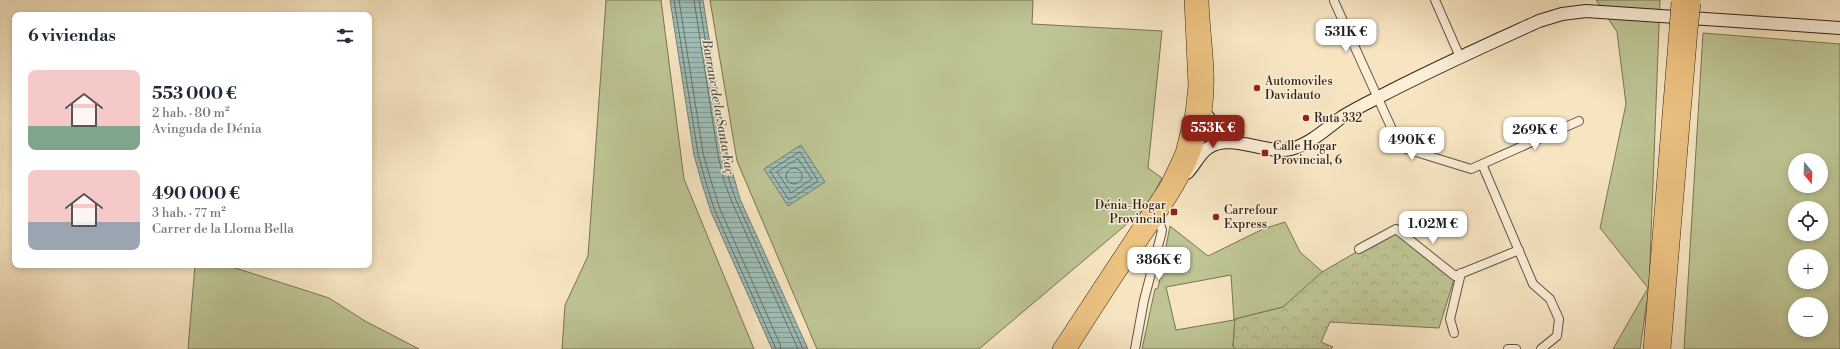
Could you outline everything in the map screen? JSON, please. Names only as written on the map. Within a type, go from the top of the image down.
[{"type":"highway","points":[[1663,349],[1686,1]]},
{"type":"highway","points":[[1651,349],[1684,29]]},
{"type":"main road","points":[[1059,349],[1166,185],[1182,153],[1192,113],[1195,86],[1191,0]]},
{"type":"main road","points":[[1070,349],[1182,178],[1201,132],[1208,89],[1207,49],[1202,0]]},
{"type":"main road","points":[[1182,178],[1194,166],[1202,153],[1208,147],[1220,143],[1286,150],[1302,146],[1344,116],[1377,98],[1460,57],[1539,21],[1562,14],[1586,11],[1840,28]]},
{"type":"main road","points":[[1194,59],[1199,70],[1200,88],[1197,122],[1201,132]]},
{"type":"main road","points":[[1205,113],[1217,129],[1238,144]]},
{"type":"main road","points":[[1201,132],[1238,144]]},
{"type":"street","points":[[1436,0],[1460,57]]},
{"type":"street","points":[[1334,1],[1400,147],[1471,169],[1579,121]]},
{"type":"street","points":[[1482,164],[1533,284],[1550,299],[1559,319],[1557,336],[1540,349]]},
{"type":"street","points":[[1134,349],[1144,300],[1162,230],[1157,217]]},
{"type":"street","points":[[1359,249],[1396,229],[1455,276],[1519,250]]},
{"type":"street","points":[[1454,332],[1450,319],[1461,273]]},
{"type":"street","points":[[1508,349],[1516,349]]},
{"type":"green space","points":[[606,0],[661,0],[684,179],[754,349],[562,349],[565,305],[588,256]]},
{"type":"green space","points":[[710,0],[1033,0],[1032,24],[1162,31],[1148,168],[1162,178],[1147,207],[979,349],[817,349],[737,161]]},
{"type":"green space","points":[[1596,0],[1660,0],[1649,288],[1640,349],[1613,349],[1648,288],[1600,228],[1626,104],[1617,32]]},
{"type":"green space","points":[[1703,33],[1840,44],[1840,349],[1684,349]]},
{"type":"green space","points":[[1285,222],[1300,252],[1326,275],[1283,307],[1235,319],[1233,346],[1236,349],[1142,349],[1155,289],[1158,288],[1170,226],[1208,256],[1263,229]],"holes":[[[1231,275],[1234,320],[1176,330],[1166,287]]]},
{"type":"green space","points":[[1396,229],[1455,276],[1439,328],[1330,322],[1321,342],[1333,347],[1331,349],[1236,349],[1233,347],[1235,319],[1283,307],[1322,272]]},
{"type":"green space","points":[[195,268],[235,268],[329,298],[365,321],[419,349],[188,349]]},
{"type":"water","name":"Barranc de la Santa Faç","points":[[670,0],[703,0],[727,153],[740,199],[808,349],[772,349],[711,212],[694,155]]},
{"type":"water","points":[[801,145],[825,182],[788,206],[764,169]]},
{"type":"place","name":"Automoviles Davidauto","points":[[1257,88]]},
{"type":"place","name":"Ruta 332","points":[[1306,118]]},
{"type":"place","name":"Calle Hogar Provincial, 6","points":[[1265,153]]},
{"type":"place","name":"Dénia-Hogar Provincial","points":[[1174,212]]},
{"type":"place","name":"Carrefour Express","points":[[1216,217]]}]
